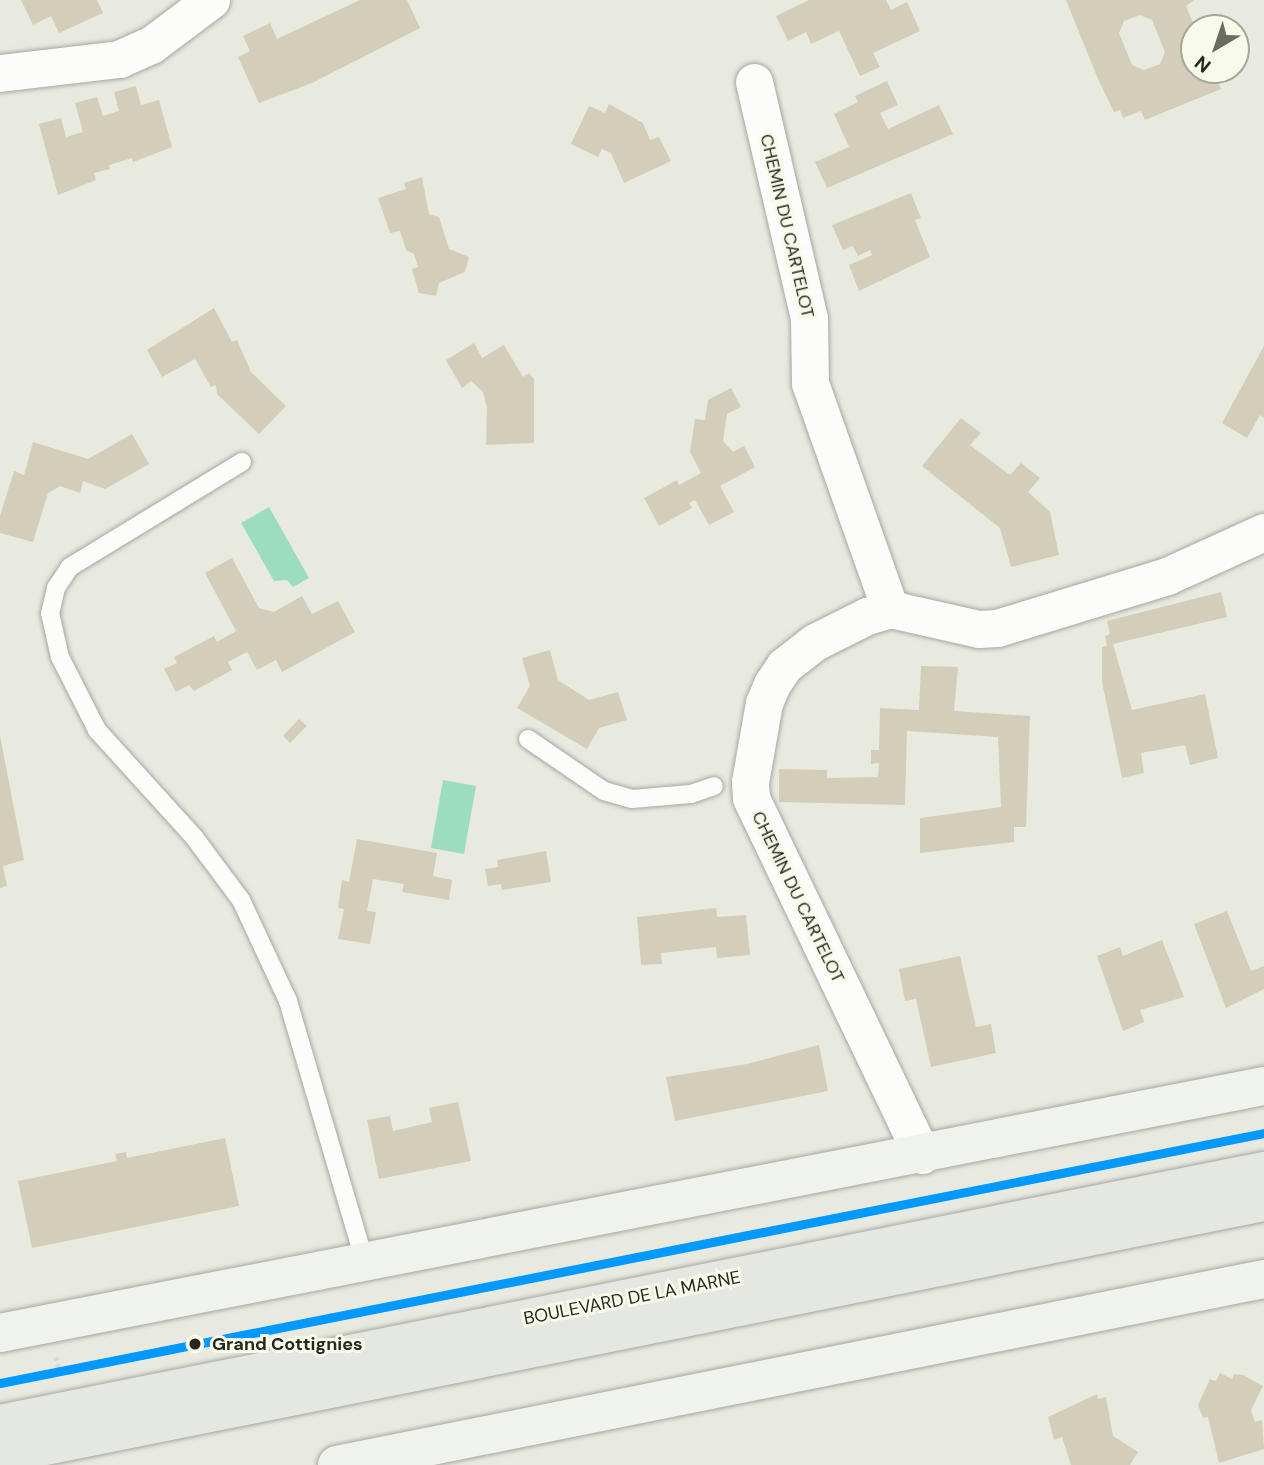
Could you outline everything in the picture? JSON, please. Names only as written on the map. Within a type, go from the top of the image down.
[{"type":"main road","name":"BOULEVARD DE LA MARNE","points":[[0,1424],[1264,1171]]},
{"type":"main road","name":"BOULEVARD DE LA MARNE","points":[[0,1455],[1264,1202]]},
{"type":"street","points":[[0,73],[119,59],[151,45],[211,0]]},
{"type":"street","name":"CHEMIN DU CARTELOT","points":[[754,82],[809,319],[810,383],[890,609],[839,628],[784,666],[764,703],[750,782],[758,814],[922,1154]]},
{"type":"street","points":[[890,609],[979,629],[997,628],[1167,576],[1264,532]]},
{"type":"street","points":[[0,1333],[1264,1086]]},
{"type":"street","points":[[337,1465],[1264,1279]]},
{"type":"lane","points":[[242,462],[70,567],[56,588],[50,612],[60,657],[97,730],[194,837],[241,900],[288,1001],[365,1262]]},
{"type":"lane","points":[[528,739],[604,790],[632,799],[691,794],[714,786]]},
{"type":"shaded area","points":[[269,507],[309,578],[293,587],[287,580],[274,581],[241,523]]},
{"type":"shaded area","points":[[443,780],[476,786],[464,854],[431,848]]},
{"type":"building","points":[[21,0],[97,0],[103,13],[59,33],[51,16],[33,25]]},
{"type":"building","points":[[360,0],[407,0],[420,28],[312,83],[259,103],[238,57],[250,51],[243,36],[270,23],[277,39]]},
{"type":"building","points":[[809,0],[886,0],[891,10],[907,2],[920,31],[873,53],[880,67],[860,76],[839,31],[811,44],[806,32],[788,41],[776,16]]},
{"type":"building","points":[[1066,0],[1194,0],[1186,6],[1189,14],[1180,14],[1180,84],[1219,84],[1221,89],[1145,120],[1141,111],[1123,118],[1120,110],[1114,112]],"holes":[[[1140,15],[1152,20],[1165,52],[1160,64],[1144,70],[1132,65],[1119,33],[1124,21]]]},
{"type":"building","points":[[887,81],[898,105],[880,113],[888,129],[939,105],[953,134],[827,188],[815,162],[849,147],[834,114],[858,102],[855,96]]},
{"type":"building","points":[[136,86],[141,105],[159,100],[172,147],[133,162],[132,158],[109,165],[110,169],[94,173],[96,180],[58,195],[39,124],[61,118],[66,137],[83,132],[75,103],[97,97],[103,116],[119,111],[114,92]]},
{"type":"building","points":[[609,104],[643,123],[650,140],[659,137],[671,161],[624,183],[611,153],[602,149],[598,157],[571,144],[589,106],[605,113]]},
{"type":"building","points":[[422,177],[429,214],[439,217],[449,249],[469,257],[465,272],[439,283],[436,296],[419,293],[412,269],[418,267],[414,254],[406,250],[400,231],[390,233],[378,198],[406,189],[404,183]]},
{"type":"building","points":[[911,193],[921,218],[915,220],[930,257],[859,291],[849,265],[872,255],[870,250],[858,256],[853,246],[843,250],[832,225]]},
{"type":"building","points":[[214,308],[232,342],[237,340],[251,372],[286,406],[259,434],[217,394],[216,385],[211,387],[195,359],[162,377],[147,350]]},
{"type":"building","points":[[474,343],[482,358],[504,345],[523,377],[529,373],[534,379],[534,443],[486,445],[487,408],[483,392],[471,381],[462,388],[446,360]]},
{"type":"building","points":[[1264,346],[1264,418],[1260,415],[1247,438],[1222,423]]},
{"type":"building","points":[[731,388],[741,407],[727,414],[723,441],[733,452],[744,446],[755,467],[720,486],[734,512],[709,525],[695,500],[689,503],[692,508],[659,526],[644,498],[677,480],[679,485],[701,473],[690,452],[695,419],[705,420],[708,400]]},
{"type":"building","points":[[961,418],[981,433],[970,445],[1010,475],[1021,463],[1040,478],[1028,492],[1050,512],[1059,555],[1011,567],[1000,528],[922,466]]},
{"type":"building","points":[[132,434],[149,464],[105,489],[83,481],[80,493],[60,486],[48,493],[33,542],[0,533],[0,516],[14,471],[24,475],[33,442],[88,459]]},
{"type":"building","points":[[232,558],[259,608],[274,612],[302,596],[312,614],[338,601],[355,632],[282,672],[276,660],[257,670],[247,652],[228,662],[232,670],[194,691],[189,685],[176,692],[164,669],[177,663],[174,657],[214,636],[217,642],[236,631],[205,573]]},
{"type":"building","points":[[1221,592],[1227,617],[1113,644],[1132,710],[1205,694],[1218,758],[1190,765],[1185,745],[1141,753],[1144,773],[1122,778],[1102,682],[1102,647],[1107,646],[1105,636],[1110,634],[1107,621]]},
{"type":"building","points":[[550,650],[558,680],[589,700],[618,692],[627,720],[599,728],[587,749],[517,708],[530,686],[522,658]]},
{"type":"building","points":[[921,666],[958,667],[954,711],[1030,716],[1026,827],[1014,827],[1014,842],[920,853],[920,818],[1001,807],[998,737],[907,731],[905,805],[779,802],[779,769],[827,770],[827,778],[878,777],[879,763],[871,764],[871,750],[879,750],[880,708],[919,710]]},
{"type":"building","points":[[299,719],[307,726],[290,743],[283,736]]},
{"type":"building","points":[[0,736],[24,860],[3,866],[7,886],[0,888]]},
{"type":"building","points":[[357,839],[437,853],[433,876],[452,880],[449,900],[402,892],[404,884],[373,879],[367,911],[376,912],[370,944],[338,939],[344,909],[338,908],[342,880],[349,882]]},
{"type":"building","points":[[546,851],[551,882],[502,890],[501,884],[488,886],[485,869],[498,867],[497,860]]},
{"type":"building","points":[[716,908],[717,917],[746,915],[750,955],[717,958],[716,947],[661,953],[662,964],[641,965],[637,917]]},
{"type":"building","points":[[1227,911],[1251,971],[1264,966],[1264,989],[1226,1008],[1194,924]]},
{"type":"building","points":[[1162,940],[1184,997],[1140,1010],[1144,1022],[1123,1031],[1097,956],[1120,947],[1123,956]]},
{"type":"building","points":[[960,956],[976,1027],[991,1024],[996,1053],[931,1067],[916,999],[905,1001],[899,969]]},
{"type":"building","points":[[819,1045],[828,1091],[675,1121],[666,1077],[747,1064]]},
{"type":"building","points":[[458,1102],[471,1161],[379,1179],[367,1120],[390,1116],[393,1131],[432,1122],[429,1108]]},
{"type":"building","points":[[225,1138],[239,1206],[32,1248],[18,1181],[117,1161],[115,1154],[126,1152],[127,1158]]},
{"type":"building","points":[[1220,1373],[1232,1379],[1234,1374],[1243,1375],[1263,1386],[1251,1410],[1255,1422],[1262,1420],[1264,1449],[1219,1463],[1208,1417],[1203,1418],[1198,1405],[1210,1379],[1216,1381]]},
{"type":"building","points":[[1097,1394],[1098,1399],[1106,1397],[1113,1436],[1138,1452],[1130,1465],[1071,1465],[1062,1437],[1054,1440],[1048,1417]]},
{"type":"transit line","points":[[0,1383],[1264,1133]]},
{"type":"place","name":"Grand Cottignies","points":[[195,1344]]}]
